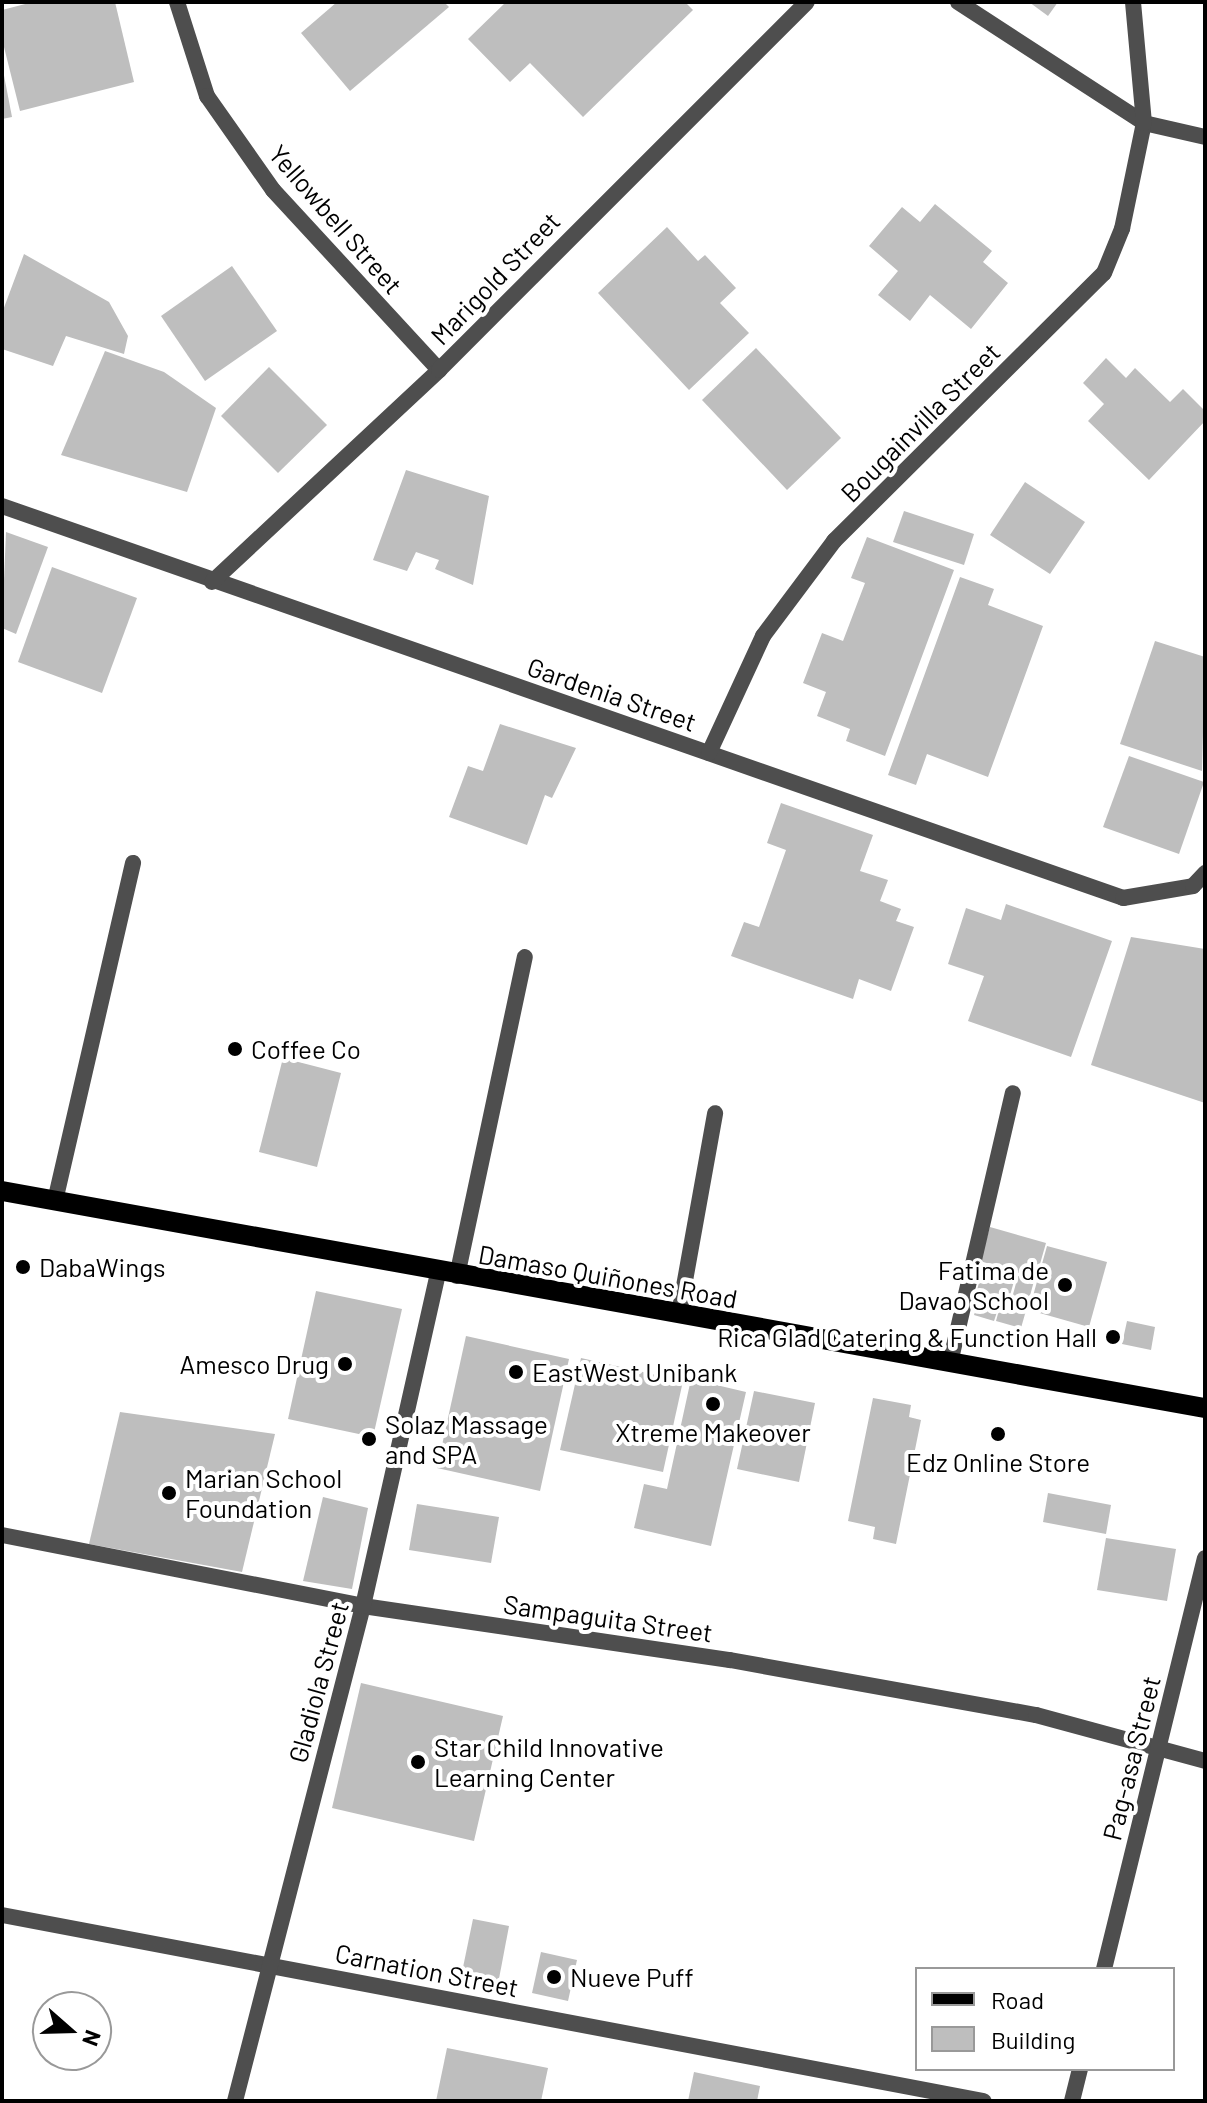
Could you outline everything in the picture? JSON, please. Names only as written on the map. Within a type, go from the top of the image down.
[{"type":"main road","name":"Damaso Quiñones Road","points":[[2,1191],[447,1274],[1205,1408]]},
{"type":"street","name":"Yellowbell Street","points":[[177,2],[207,96],[273,190],[439,370]]},
{"type":"street","name":"Marigold Street","points":[[212,582],[439,370],[807,2]]},
{"type":"street","points":[[958,2],[1144,123],[1205,137]]},
{"type":"street","name":"Bougainvilla Street","points":[[709,753],[763,636],[834,541],[1104,273],[1122,229],[1144,123],[1133,2]]},
{"type":"street","name":"Gardenia Street","points":[[2,506],[212,582],[1123,898],[1193,886],[1205,873]]},
{"type":"street","points":[[55,1201],[133,863]]},
{"type":"street","name":"Gladiola Street","points":[[235,2101],[363,1606],[525,957]]},
{"type":"street","points":[[950,1363],[1013,1093]]},
{"type":"street","points":[[679,1314],[715,1113]]},
{"type":"street","name":"Sampaguita Street","points":[[2,1535],[363,1606],[730,1660],[1036,1715],[1205,1761]]},
{"type":"street","name":"Pag-asa Street","points":[[1104,1967],[1205,1558]]},
{"type":"street","name":"Carnation Street","points":[[2,1915],[984,2101]]},
{"type":"street","points":[[1072,2101],[1080,2071]]},
{"type":"building","points":[[33,2],[115,2],[134,82],[20,111],[2,39],[2,10]]},
{"type":"building","points":[[337,2],[444,2],[449,7],[350,91],[301,33]]},
{"type":"building","points":[[506,2],[685,2],[693,10],[583,117],[530,63],[510,82],[468,39]]},
{"type":"building","points":[[1029,2],[1058,2],[1048,16]]},
{"type":"building","points":[[2,65],[12,117],[2,119]]},
{"type":"building","points":[[935,204],[992,251],[983,262],[1008,283],[971,329],[930,295],[910,321],[878,295],[898,271],[869,246],[902,207],[920,222]]},
{"type":"building","points":[[667,227],[698,261],[705,255],[736,288],[720,303],[749,333],[689,390],[598,293]]},
{"type":"building","points":[[24,254],[109,302],[128,336],[124,354],[66,336],[53,366],[2,349],[2,313]]},
{"type":"building","points":[[232,266],[277,331],[205,381],[161,316]]},
{"type":"building","points":[[756,348],[841,438],[787,490],[702,400]]},
{"type":"building","points":[[105,351],[164,372],[216,408],[187,492],[61,455]]},
{"type":"building","points":[[1106,358],[1126,378],[1135,368],[1170,402],[1183,389],[1205,411],[1205,421],[1149,480],[1088,421],[1104,404],[1083,383]]},
{"type":"building","points":[[269,367],[327,425],[278,473],[221,416]]},
{"type":"building","points":[[406,470],[489,496],[473,585],[435,569],[439,560],[416,552],[407,571],[373,560]]},
{"type":"building","points":[[1025,482],[1085,522],[1050,574],[990,535]]},
{"type":"building","points":[[904,511],[974,534],[964,565],[893,542]]},
{"type":"building","points":[[6,532],[48,547],[16,634],[2,628]]},
{"type":"building","points":[[867,537],[954,570],[885,756],[846,741],[850,729],[817,716],[826,692],[803,683],[822,633],[843,641],[865,583],[851,578]]},
{"type":"building","points":[[52,567],[137,598],[102,693],[18,662]]},
{"type":"building","points":[[960,577],[994,589],[988,605],[1043,626],[988,777],[927,754],[916,785],[888,775]]},
{"type":"building","points":[[1155,641],[1205,657],[1202,771],[1120,744]]},
{"type":"building","points":[[500,724],[576,748],[552,798],[545,795],[527,845],[449,817],[468,766],[483,771]]},
{"type":"building","points":[[1129,756],[1204,782],[1179,854],[1103,827]]},
{"type":"building","points":[[781,803],[873,835],[860,871],[888,880],[880,901],[901,909],[896,921],[914,927],[891,991],[859,979],[853,999],[731,956],[744,922],[759,927],[786,850],[767,843]]},
{"type":"building","points":[[1006,904],[1112,941],[1071,1057],[968,1021],[984,976],[948,964],[966,908],[1001,920]]},
{"type":"building","points":[[1131,937],[1205,949],[1205,1103],[1091,1065]]},
{"type":"building","points":[[283,1058],[341,1073],[317,1167],[259,1152]]},
{"type":"building","points":[[990,1227],[1046,1243],[1036,1278],[980,1261]]},
{"type":"building","points":[[1047,1246],[1107,1262],[1089,1327],[1029,1310]]},
{"type":"building","points":[[984,1265],[1016,1274],[1009,1299],[977,1290]]},
{"type":"building","points":[[1018,1276],[1034,1281],[1028,1303],[1012,1298]]},
{"type":"building","name":"Amesco Drug","points":[[316,1291],[402,1309],[373,1437],[288,1419]]},
{"type":"building","points":[[981,1294],[1001,1300],[994,1321],[974,1315]]},
{"type":"building","points":[[1002,1299],[1027,1307],[1021,1328],[996,1321]]},
{"type":"building","points":[[1127,1321],[1155,1327],[1151,1350],[1122,1344]]},
{"type":"building","points":[[466,1336],[569,1359],[540,1491],[437,1468]]},
{"type":"building","points":[[581,1358],[683,1381],[663,1472],[560,1450]]},
{"type":"building","points":[[691,1379],[746,1392],[711,1546],[634,1528],[644,1484],[667,1489]]},
{"type":"building","points":[[754,1391],[815,1403],[799,1482],[737,1469]]},
{"type":"building","points":[[873,1398],[911,1405],[909,1417],[921,1420],[896,1544],[873,1539],[875,1527],[848,1521]]},
{"type":"building","points":[[120,1412],[275,1434],[242,1572],[89,1544]]},
{"type":"building","points":[[1048,1493],[1111,1505],[1106,1534],[1043,1522]]},
{"type":"building","points":[[323,1497],[368,1508],[352,1589],[303,1581]]},
{"type":"building","points":[[417,1504],[499,1517],[491,1563],[409,1550]]},
{"type":"building","points":[[1106,1538],[1176,1549],[1167,1601],[1097,1590]]},
{"type":"building","name":"Star Child Innovative Learning Center","points":[[361,1683],[503,1716],[474,1841],[332,1808]]},
{"type":"building","points":[[473,1919],[509,1926],[498,1984],[461,1977]]},
{"type":"building","name":"Nueve Puff","points":[[541,1952],[577,1960],[568,2001],[532,1993]]},
{"type":"building","points":[[447,2048],[548,2068],[541,2101],[436,2101]]},
{"type":"building","points":[[694,2072],[760,2086],[757,2101],[688,2101]]},
{"type":"place","name":"Coffee Co","points":[[235,1049]]},
{"type":"place","name":"DabaWings","points":[[23,1267]]},
{"type":"place","name":"Fatima de Davao School","points":[[1065,1285]]},
{"type":"place","name":"Rica Glad Catering & Function Hall","points":[[1113,1337]]},
{"type":"place","name":"Amesco Drug","points":[[345,1364]]},
{"type":"place","name":"EastWest Unibank","points":[[516,1372]]},
{"type":"place","name":"Xtreme Makeover","points":[[713,1404]]},
{"type":"place","name":"Edz Online Store","points":[[998,1434]]},
{"type":"place","name":"Solaz Massage and SPA","points":[[369,1439]]},
{"type":"place","name":"Marian School Foundation","points":[[169,1493]]},
{"type":"place","name":"Star Child Innovative Learning Center","points":[[418,1762]]},
{"type":"place","name":"Nueve Puff","points":[[554,1977]]}]
